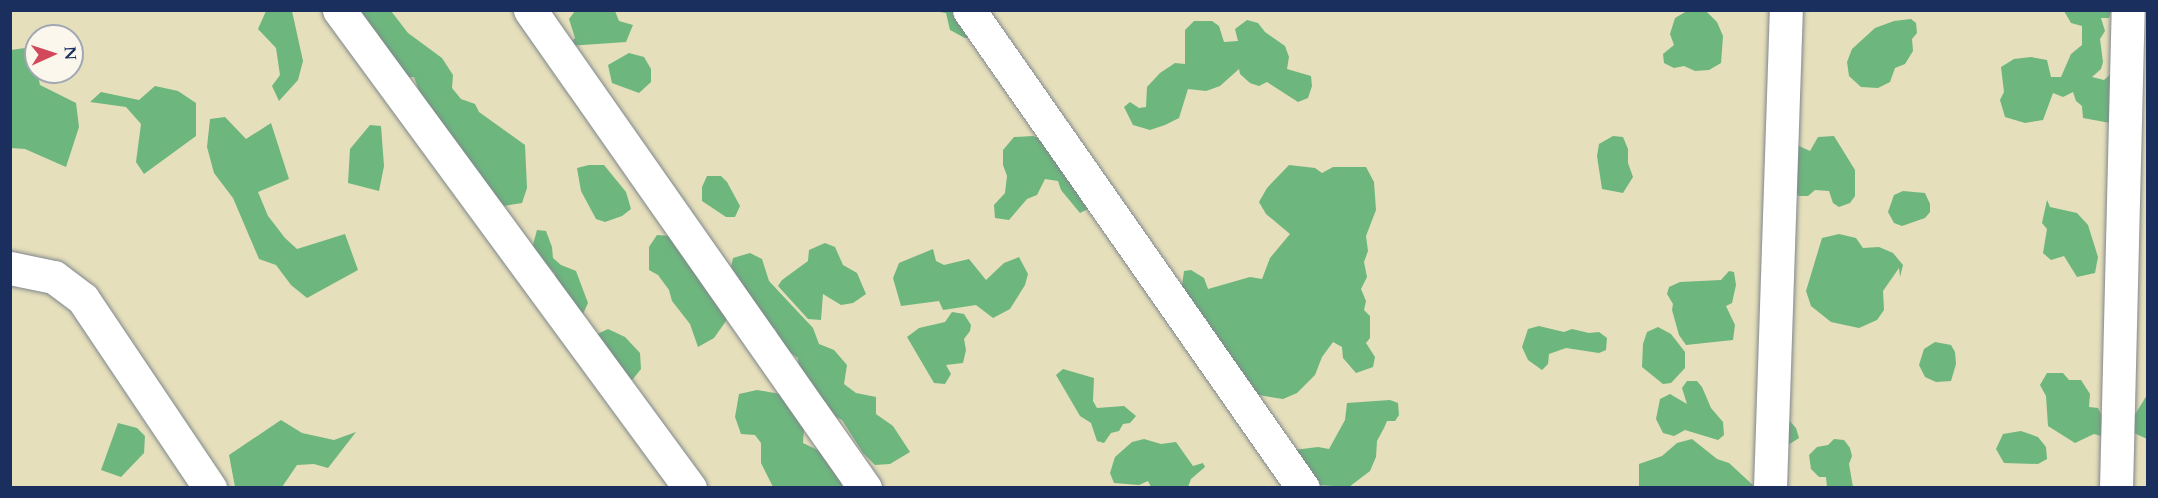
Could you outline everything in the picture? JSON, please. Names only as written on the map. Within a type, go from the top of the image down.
[{"type":"street","points":[[339,10],[690,488]]},
{"type":"street","points":[[530,10],[865,488]]},
{"type":"street","points":[[969,10],[1302,488]]},
{"type":"street","points":[[1770,488],[1786,10]]},
{"type":"street","points":[[2116,488],[2128,10]]},
{"type":"street","points":[[10,268],[54,277],[83,299],[210,488]]},
{"type":"green space","points":[[266,11],[292,11],[303,61],[298,80],[279,101],[272,86],[280,75],[276,48],[258,29]]},
{"type":"green space","points":[[358,11],[391,11],[408,33],[442,58],[453,75],[452,88],[461,99],[475,104],[479,112],[525,145],[527,188],[522,203],[504,206],[486,186],[424,105],[414,77],[401,77],[376,31],[362,22]]},
{"type":"green space","points":[[575,11],[615,11],[619,21],[633,25],[626,42],[568,46],[575,38],[569,19]]},
{"type":"green space","points":[[934,11],[974,11],[984,38],[965,38],[950,30],[946,13]]},
{"type":"green space","points":[[1687,11],[1706,11],[1717,22],[1723,36],[1721,63],[1709,70],[1695,71],[1684,66],[1674,68],[1664,63],[1663,54],[1674,45],[1670,34],[1675,18]]},
{"type":"green space","points":[[2064,11],[2111,11],[2109,18],[2101,18],[2105,31],[2100,39],[2103,62],[2101,69],[2092,77],[2104,80],[2120,66],[2110,123],[2083,118],[2082,106],[2076,101],[2073,92],[2063,97],[2053,93],[2043,120],[2025,123],[2005,117],[2000,100],[2004,92],[2001,67],[2014,59],[2031,57],[2047,60],[2051,77],[2061,77],[2071,54],[2082,45],[2082,26],[2071,23]]},
{"type":"green space","points":[[1911,19],[1916,23],[1917,33],[1912,39],[1913,51],[1905,64],[1895,68],[1890,82],[1878,88],[1861,87],[1849,76],[1847,62],[1852,49],[1875,28],[1894,21]]},
{"type":"green space","points":[[1247,20],[1258,23],[1265,32],[1285,46],[1289,57],[1287,69],[1311,76],[1312,86],[1308,98],[1298,102],[1267,82],[1259,86],[1250,83],[1240,74],[1239,69],[1220,86],[1206,91],[1188,89],[1179,118],[1150,130],[1133,125],[1124,107],[1130,102],[1139,108],[1146,107],[1147,87],[1160,73],[1175,63],[1185,64],[1185,30],[1194,21],[1212,21],[1219,26],[1224,42],[1238,41],[1235,29]]},
{"type":"green space","points":[[24,48],[24,84],[40,84],[76,103],[79,127],[66,167],[25,149],[11,148],[11,50]]},
{"type":"green space","points":[[629,53],[644,57],[651,69],[651,82],[639,93],[612,83],[608,65]]},
{"type":"green space","points":[[155,86],[178,91],[196,103],[196,136],[144,174],[136,162],[141,124],[126,107],[90,102],[101,92],[139,100]]},
{"type":"green space","points":[[225,117],[246,139],[271,123],[289,179],[258,192],[268,216],[285,238],[297,249],[345,234],[358,270],[307,298],[291,285],[276,265],[259,259],[233,198],[214,173],[207,147],[210,119]]},
{"type":"green space","points":[[370,125],[381,126],[384,166],[379,191],[348,183],[350,149]]},
{"type":"green space","points":[[1033,136],[1049,142],[1092,207],[1080,213],[1061,190],[1058,181],[1045,179],[1037,195],[1027,199],[1009,220],[995,218],[994,205],[1005,193],[1007,176],[1003,165],[1003,150],[1014,137]]},
{"type":"green space","points":[[1613,136],[1623,137],[1628,149],[1628,163],[1633,177],[1623,193],[1602,189],[1597,156],[1599,144]]},
{"type":"green space","points":[[1834,136],[1855,170],[1855,196],[1850,203],[1839,207],[1833,203],[1829,191],[1815,190],[1808,196],[1799,196],[1790,190],[1785,146],[1799,146],[1810,151],[1818,137]]},
{"type":"green space","points":[[604,165],[626,192],[631,209],[622,216],[605,222],[596,219],[581,191],[577,168]]},
{"type":"green space","points":[[1289,165],[1315,168],[1322,173],[1333,167],[1366,167],[1374,182],[1376,210],[1366,236],[1368,251],[1364,262],[1367,277],[1361,289],[1366,301],[1364,310],[1370,316],[1370,338],[1366,343],[1375,357],[1373,367],[1356,373],[1343,358],[1342,347],[1333,342],[1322,357],[1315,375],[1297,393],[1283,399],[1252,394],[1181,293],[1184,271],[1191,270],[1204,278],[1208,289],[1250,277],[1262,279],[1270,258],[1290,234],[1266,214],[1259,202],[1267,188]]},
{"type":"green space","points":[[707,176],[721,176],[727,182],[740,206],[735,217],[726,217],[702,201],[702,187]]},
{"type":"green space","points":[[1903,191],[1925,193],[1930,204],[1930,212],[1925,218],[1902,226],[1894,223],[1888,212],[1894,195]]},
{"type":"green space","points":[[2047,200],[2050,207],[2077,213],[2088,225],[2098,257],[2095,273],[2077,277],[2064,256],[2051,260],[2043,253],[2047,229],[2042,223]]},
{"type":"green space","points":[[537,230],[546,231],[553,258],[561,265],[576,271],[588,303],[583,314],[573,318],[558,298],[555,274],[532,248]]},
{"type":"green space","points":[[1839,234],[1856,238],[1863,248],[1879,247],[1893,253],[1903,265],[1900,277],[1899,268],[1883,291],[1884,310],[1877,320],[1859,328],[1831,322],[1811,306],[1806,291],[1822,238]]},
{"type":"green space","points":[[657,235],[671,236],[730,310],[726,321],[714,338],[698,347],[690,324],[672,301],[669,290],[658,275],[649,270],[649,247]]},
{"type":"green space","points":[[825,243],[835,247],[843,265],[857,273],[866,294],[853,303],[841,305],[823,294],[821,320],[808,319],[778,286],[782,280],[808,261],[809,250]]},
{"type":"green space","points":[[933,249],[936,261],[944,265],[969,259],[986,280],[1004,263],[1019,257],[1028,274],[1025,285],[1010,309],[993,318],[976,305],[943,310],[939,301],[901,306],[893,278],[899,263]]},
{"type":"green space","points":[[750,253],[762,259],[769,281],[813,328],[819,344],[834,350],[847,365],[844,384],[856,393],[876,397],[876,414],[893,426],[910,452],[890,464],[875,465],[863,453],[842,420],[819,408],[799,383],[798,358],[784,348],[775,329],[768,325],[731,267],[733,258]]},
{"type":"green space","points":[[1729,271],[1734,272],[1736,285],[1732,303],[1726,306],[1735,325],[1733,340],[1686,345],[1679,335],[1672,310],[1673,304],[1667,294],[1669,287],[1680,282],[1721,280]]},
{"type":"green space","points":[[952,312],[964,314],[971,325],[964,339],[966,350],[963,363],[946,365],[951,374],[945,384],[934,383],[907,337],[919,328],[945,322]]},
{"type":"green space","points":[[1539,326],[1564,332],[1572,329],[1589,333],[1599,332],[1607,338],[1606,350],[1599,353],[1566,348],[1549,354],[1548,364],[1542,370],[1528,360],[1522,347],[1528,329]]},
{"type":"green space","points":[[1658,327],[1671,334],[1685,352],[1685,368],[1671,383],[1663,384],[1642,367],[1643,344],[1647,332]]},
{"type":"green space","points":[[608,329],[625,337],[640,353],[641,369],[622,387],[591,337]]},
{"type":"green space","points":[[1935,342],[1951,345],[1955,352],[1956,364],[1951,381],[1936,382],[1925,377],[1919,365],[1924,349]]},
{"type":"green space","points":[[1063,369],[1094,378],[1093,401],[1097,408],[1124,406],[1136,416],[1130,423],[1123,424],[1119,431],[1111,433],[1104,443],[1097,441],[1091,423],[1080,416],[1056,375]]},
{"type":"green space","points":[[2047,373],[2063,373],[2069,380],[2081,380],[2090,394],[2089,407],[2098,408],[2103,418],[2101,436],[2094,434],[2075,443],[2048,426],[2046,396],[2040,385]]},
{"type":"green space","points":[[1687,381],[1697,381],[1711,408],[1723,422],[1724,435],[1718,440],[1685,430],[1674,436],[1663,433],[1656,419],[1660,399],[1670,394],[1687,404],[1682,388]]},
{"type":"green space","points":[[757,390],[780,394],[804,429],[803,443],[828,455],[841,477],[842,487],[773,487],[761,463],[761,443],[755,435],[741,434],[735,417],[739,394]]},
{"type":"green space","points":[[2147,395],[2147,439],[2134,433],[2134,416]]},
{"type":"green space","points":[[1390,400],[1398,403],[1399,415],[1395,421],[1387,421],[1377,441],[1376,457],[1370,471],[1349,487],[1317,485],[1294,450],[1318,447],[1329,449],[1345,420],[1347,403]]},
{"type":"green space","points":[[1787,418],[1796,428],[1799,438],[1788,445],[1788,465],[1780,470]]},
{"type":"green space","points":[[281,420],[302,433],[334,440],[356,432],[328,468],[314,464],[297,465],[282,487],[235,487],[229,455]]},
{"type":"green space","points":[[118,423],[137,428],[145,436],[144,453],[121,477],[101,470]]},
{"type":"green space","points":[[2021,431],[2038,437],[2046,447],[2047,459],[2038,464],[2004,463],[1996,449],[2003,434]]},
{"type":"green space","points":[[1144,439],[1161,444],[1176,442],[1193,466],[1203,463],[1205,467],[1191,479],[1188,487],[1151,487],[1148,481],[1139,485],[1114,483],[1110,473],[1115,457],[1132,442]]},
{"type":"green space","points":[[1692,439],[1717,459],[1729,463],[1755,487],[1639,488],[1639,464],[1662,456],[1677,443]]},
{"type":"green space","points":[[1834,439],[1844,440],[1850,448],[1852,456],[1849,464],[1853,487],[1827,487],[1826,477],[1819,477],[1811,469],[1809,455],[1817,447],[1828,445]]}]
